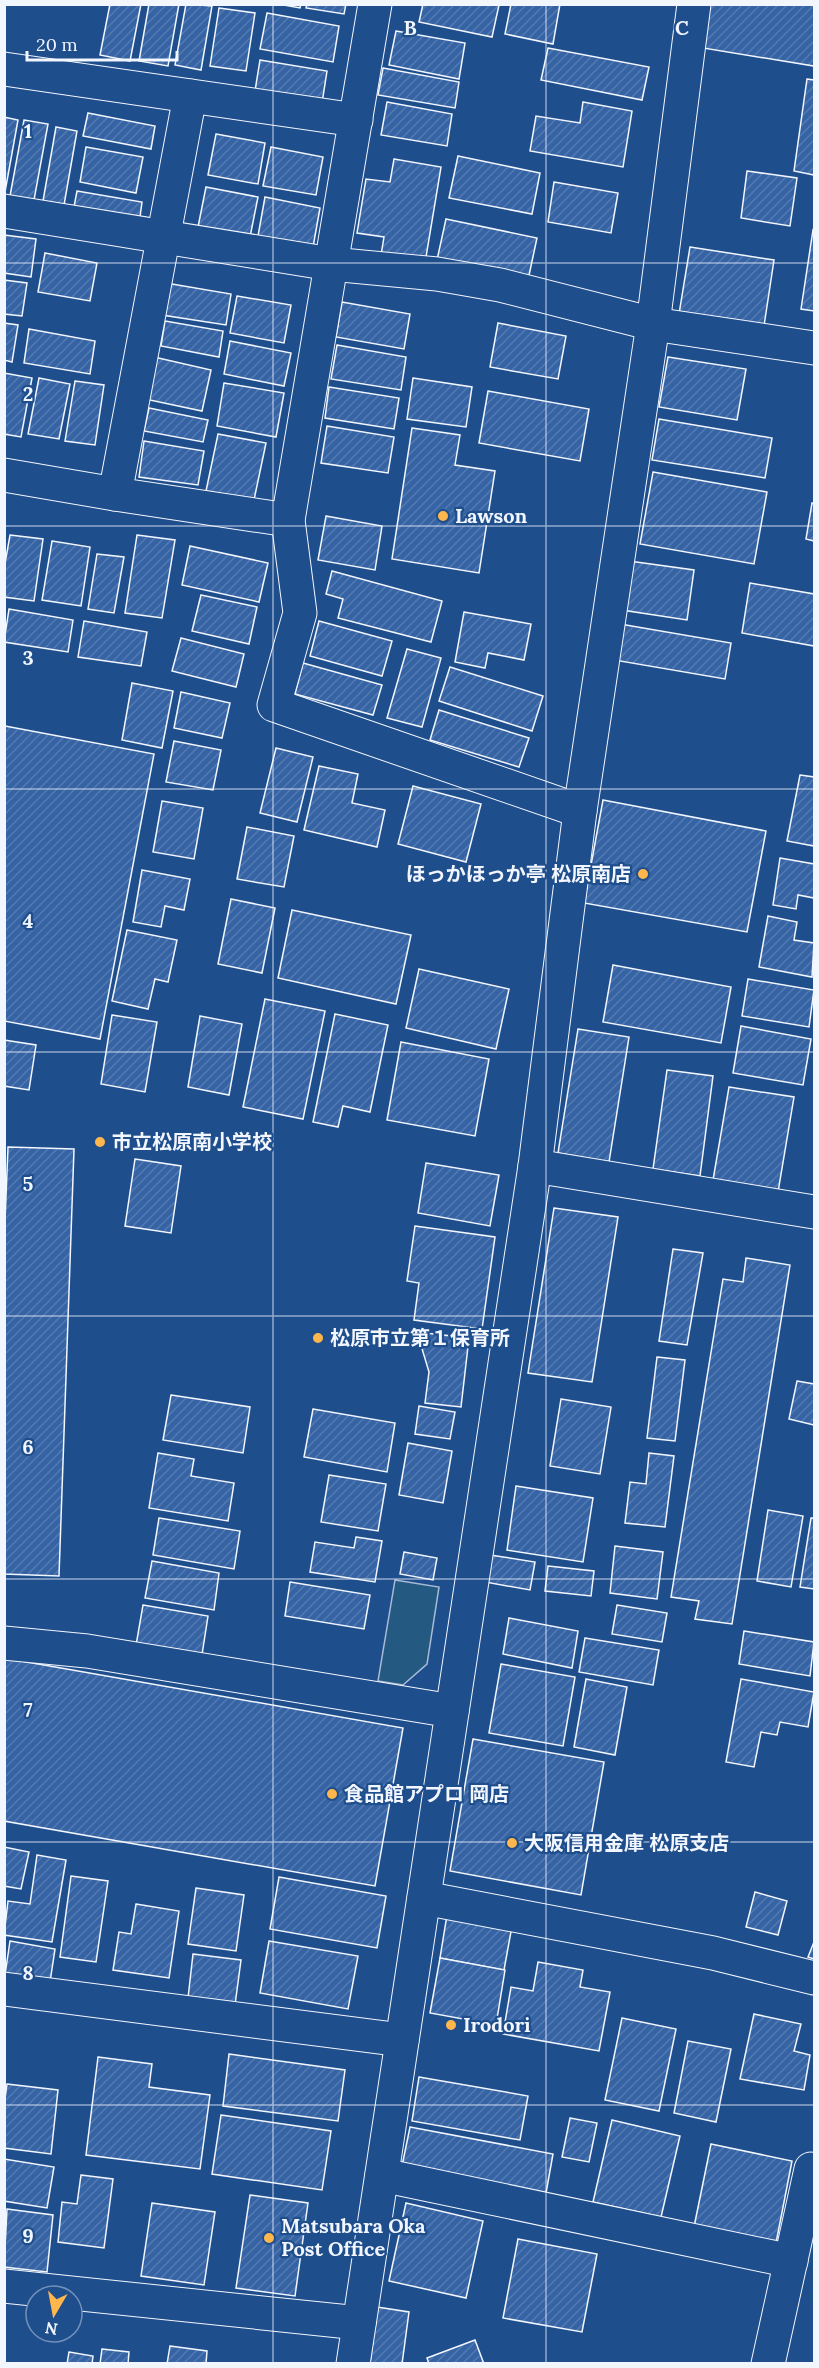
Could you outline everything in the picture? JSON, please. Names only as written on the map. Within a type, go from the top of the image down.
[{"type":"street","points":[[375,4],[288,520],[300,613],[274,705],[580,811]]},
{"type":"street","points":[[353,2364],[535,1166],[580,811],[653,324],[694,4]]},
{"type":"street","points":[[4,69],[356,120]]},
{"type":"street","points":[[115,494],[190,96]]},
{"type":"street","points":[[4,211],[331,264],[436,274],[500,285],[653,324],[814,348]]},
{"type":"street","points":[[4,475],[288,520]]},
{"type":"street","points":[[535,1166],[814,1212]]},
{"type":"street","points":[[4,1643],[87,1652],[452,1711]]},
{"type":"street","points":[[424,1898],[712,1953],[814,1978]]},
{"type":"street","points":[[4,1989],[402,2040]]},
{"type":"street","points":[[768,2364],[811,2169]]},
{"type":"street","points":[[382,2175],[791,2261]]},
{"type":"street","points":[[4,2286],[359,2324]]},
{"type":"shaded area","points":[[395,1580],[439,1587],[427,1664],[403,1685],[378,1681]]},
{"type":"building","points":[[110,4],[141,4],[130,61],[100,55]]},
{"type":"building","points":[[149,4],[179,4],[168,66],[139,61]]},
{"type":"building","points":[[186,4],[212,6],[201,70],[175,65]]},
{"type":"building","points":[[278,4],[301,4],[300,8]]},
{"type":"building","points":[[307,4],[346,4],[344,14],[306,8]]},
{"type":"building","points":[[423,4],[499,5],[492,37],[419,22]]},
{"type":"building","points":[[511,4],[560,4],[553,44],[505,34]]},
{"type":"building","points":[[710,4],[814,4],[814,66],[703,48]]},
{"type":"building","points":[[219,8],[255,13],[246,71],[210,66]]},
{"type":"building","points":[[267,13],[339,26],[333,62],[260,49]]},
{"type":"building","points":[[396,31],[465,43],[459,79],[389,65]]},
{"type":"building","points":[[548,48],[649,67],[642,100],[541,80]]},
{"type":"building","points":[[260,60],[327,71],[322,103],[255,91]]},
{"type":"building","points":[[383,68],[459,82],[455,108],[378,95]]},
{"type":"building","points":[[807,79],[814,80],[814,175],[794,171]]},
{"type":"building","points":[[387,102],[452,114],[447,146],[381,135]]},
{"type":"building","points":[[583,102],[632,111],[623,167],[530,151],[536,116],[580,123]]},
{"type":"building","points":[[88,113],[155,126],[151,149],[83,136]]},
{"type":"building","points":[[4,117],[18,120],[5,192],[4,192]]},
{"type":"building","points":[[24,120],[48,124],[34,200],[10,196]]},
{"type":"building","points":[[56,127],[77,131],[64,205],[43,201]]},
{"type":"building","points":[[216,134],[265,143],[258,184],[208,175]]},
{"type":"building","points":[[86,147],[143,157],[136,193],[80,182]]},
{"type":"building","points":[[271,147],[323,157],[316,195],[263,186]]},
{"type":"building","points":[[458,156],[540,173],[532,214],[449,198]]},
{"type":"building","points":[[394,159],[441,167],[424,269],[380,261],[384,237],[357,233],[366,179],[390,182]]},
{"type":"building","points":[[747,171],[797,178],[790,226],[741,218]]},
{"type":"building","points":[[554,182],[618,193],[611,233],[548,222]]},
{"type":"building","points":[[206,187],[258,197],[250,237],[198,227]]},
{"type":"building","points":[[77,191],[142,202],[139,224],[73,212]]},
{"type":"building","points":[[265,197],[320,208],[313,247],[258,236]]},
{"type":"building","points":[[446,219],[537,238],[528,280],[437,260]]},
{"type":"building","points":[[814,231],[814,311],[801,309]]},
{"type":"building","points":[[4,235],[36,239],[31,277],[4,273]]},
{"type":"building","points":[[690,247],[774,260],[764,326],[679,314]]},
{"type":"building","points":[[45,253],[97,263],[90,301],[38,292]]},
{"type":"building","points":[[4,280],[27,283],[22,316],[4,314]]},
{"type":"building","points":[[166,283],[231,294],[226,325],[162,315]]},
{"type":"building","points":[[237,296],[291,305],[284,343],[230,333]]},
{"type":"building","points":[[342,302],[410,314],[404,349],[336,337]]},
{"type":"building","points":[[165,321],[223,331],[219,357],[161,346]]},
{"type":"building","points":[[4,323],[18,325],[12,362],[4,360]]},
{"type":"building","points":[[498,323],[566,336],[558,379],[490,367]]},
{"type":"building","points":[[29,329],[95,341],[90,374],[24,363]]},
{"type":"building","points":[[230,341],[291,353],[284,386],[224,374]]},
{"type":"building","points":[[337,345],[406,357],[401,390],[331,379]]},
{"type":"building","points":[[154,357],[211,370],[202,411],[145,399]]},
{"type":"building","points":[[668,357],[746,369],[737,420],[659,407]]},
{"type":"building","points":[[4,373],[32,378],[21,437],[4,434]]},
{"type":"building","points":[[39,378],[70,384],[59,439],[28,434]]},
{"type":"building","points":[[413,378],[472,387],[466,427],[407,419]]},
{"type":"building","points":[[75,381],[104,385],[95,445],[65,441]]},
{"type":"building","points":[[224,383],[284,393],[276,437],[217,426]]},
{"type":"building","points":[[329,387],[399,398],[394,429],[325,418]]},
{"type":"building","points":[[488,391],[589,409],[580,461],[479,443]]},
{"type":"building","points":[[149,408],[208,420],[203,442],[144,431]]},
{"type":"building","points":[[659,419],[772,438],[765,478],[652,460]]},
{"type":"building","points":[[327,426],[394,437],[388,473],[321,463]]},
{"type":"building","points":[[412,428],[460,435],[455,465],[495,471],[479,573],[392,559]]},
{"type":"building","points":[[218,434],[266,443],[254,500],[206,491]]},
{"type":"building","points":[[144,441],[204,451],[198,485],[139,477]]},
{"type":"building","points":[[653,472],[767,492],[754,564],[640,544]]},
{"type":"building","points":[[812,503],[814,504],[814,541],[806,539]]},
{"type":"building","points":[[326,516],[382,526],[375,570],[318,560]]},
{"type":"building","points":[[10,535],[43,539],[34,601],[4,597],[4,569]]},
{"type":"building","points":[[137,535],[175,540],[162,618],[125,613]]},
{"type":"building","points":[[52,541],[90,547],[81,606],[42,600]]},
{"type":"building","points":[[190,546],[268,563],[259,602],[182,585]]},
{"type":"building","points":[[97,554],[124,557],[114,613],[88,609]]},
{"type":"building","points":[[629,561],[694,570],[687,620],[622,610]]},
{"type":"building","points":[[332,571],[442,601],[431,642],[338,618],[343,599],[326,594]]},
{"type":"building","points":[[750,583],[814,594],[814,646],[742,633]]},
{"type":"building","points":[[201,595],[257,607],[249,644],[192,631]]},
{"type":"building","points":[[9,609],[73,620],[68,652],[4,642]]},
{"type":"building","points":[[464,612],[531,624],[524,660],[488,653],[485,668],[455,662]]},
{"type":"building","points":[[84,621],[147,632],[141,666],[78,657]]},
{"type":"building","points":[[319,621],[392,641],[382,676],[310,656]]},
{"type":"building","points":[[620,624],[731,643],[725,679],[614,660]]},
{"type":"building","points":[[181,638],[244,654],[236,687],[172,671]]},
{"type":"building","points":[[407,649],[441,658],[422,727],[387,718]]},
{"type":"building","points":[[303,663],[382,685],[373,715],[295,694]]},
{"type":"building","points":[[450,667],[543,696],[532,731],[439,701]]},
{"type":"building","points":[[132,683],[173,691],[162,748],[122,740]]},
{"type":"building","points":[[181,692],[230,703],[222,738],[174,728]]},
{"type":"building","points":[[439,710],[529,738],[519,767],[430,740]]},
{"type":"building","points":[[5,726],[154,754],[100,1039],[4,1021]]},
{"type":"building","points":[[174,741],[221,750],[213,790],[166,782]]},
{"type":"building","points":[[276,748],[313,757],[297,822],[260,813]]},
{"type":"building","points":[[319,766],[358,774],[352,803],[385,810],[377,847],[304,830]]},
{"type":"building","points":[[800,775],[814,777],[814,846],[787,841]]},
{"type":"building","points":[[413,786],[481,804],[466,862],[398,844]]},
{"type":"building","points":[[603,800],[766,831],[747,932],[584,903]]},
{"type":"building","points":[[162,801],[203,808],[194,859],[153,852]]},
{"type":"building","points":[[247,827],[294,836],[284,887],[237,879]]},
{"type":"building","points":[[780,858],[814,864],[814,898],[798,895],[796,909],[773,905]]},
{"type":"building","points":[[142,870],[190,879],[184,910],[165,906],[161,927],[133,922]]},
{"type":"building","points":[[231,899],[275,908],[262,973],[218,964]]},
{"type":"building","points":[[292,910],[411,935],[396,1004],[278,978]]},
{"type":"building","points":[[768,916],[797,922],[794,940],[814,943],[812,977],[759,967]]},
{"type":"building","points":[[127,930],[177,940],[168,982],[155,979],[148,1009],[112,1001]]},
{"type":"building","points":[[613,965],[731,987],[721,1043],[603,1022]]},
{"type":"building","points":[[419,969],[509,989],[496,1049],[406,1028]]},
{"type":"building","points":[[748,979],[814,990],[809,1027],[742,1016]]},
{"type":"building","points":[[265,999],[325,1011],[303,1119],[243,1107]]},
{"type":"building","points":[[335,1014],[388,1025],[370,1112],[343,1106],[338,1127],[313,1122]]},
{"type":"building","points":[[112,1015],[157,1022],[145,1092],[101,1084]]},
{"type":"building","points":[[200,1016],[242,1024],[229,1095],[188,1087]]},
{"type":"building","points":[[741,1026],[811,1039],[803,1085],[733,1073]]},
{"type":"building","points":[[578,1029],[629,1037],[609,1162],[558,1153]]},
{"type":"building","points":[[4,1040],[36,1045],[29,1090],[4,1086]]},
{"type":"building","points":[[401,1042],[489,1059],[475,1136],[387,1120]]},
{"type":"building","points":[[667,1070],[713,1076],[700,1176],[653,1169]]},
{"type":"building","points":[[729,1087],[794,1097],[778,1192],[713,1180]]},
{"type":"building","points":[[8,1147],[74,1149],[59,1576],[4,1574],[4,1246]]},
{"type":"building","points":[[135,1159],[181,1166],[171,1233],[125,1226]]},
{"type":"building","points":[[426,1163],[499,1175],[490,1226],[418,1213]]},
{"type":"building","points":[[554,1208],[618,1217],[592,1382],[528,1373]]},
{"type":"building","points":[[415,1226],[495,1237],[482,1329],[414,1320],[419,1283],[407,1281]]},
{"type":"building","points":[[673,1249],[703,1253],[687,1345],[659,1341]]},
{"type":"building","points":[[746,1258],[790,1265],[732,1624],[695,1619],[699,1601],[671,1597],[723,1279],[743,1282]]},
{"type":"building","points":[[417,1332],[469,1338],[461,1407],[425,1403],[429,1372]]},
{"type":"building","points":[[657,1357],[685,1360],[675,1441],[647,1438]]},
{"type":"building","points":[[797,1381],[814,1384],[814,1425],[789,1419]]},
{"type":"building","points":[[171,1395],[250,1407],[243,1453],[163,1440]]},
{"type":"building","points":[[561,1399],[611,1407],[600,1474],[550,1466]]},
{"type":"building","points":[[419,1406],[455,1412],[450,1439],[415,1434]]},
{"type":"building","points":[[313,1409],[395,1423],[387,1472],[304,1457]]},
{"type":"building","points":[[408,1443],[452,1451],[443,1503],[399,1495]]},
{"type":"building","points":[[158,1453],[194,1459],[191,1476],[234,1483],[228,1521],[149,1508]]},
{"type":"building","points":[[649,1453],[674,1456],[665,1527],[625,1523],[630,1482],[646,1484]]},
{"type":"building","points":[[329,1475],[386,1484],[378,1531],[321,1522]]},
{"type":"building","points":[[516,1486],[593,1498],[583,1562],[507,1550]]},
{"type":"building","points":[[768,1510],[803,1516],[791,1587],[757,1581]]},
{"type":"building","points":[[159,1518],[240,1531],[234,1569],[153,1555]]},
{"type":"building","points":[[811,1518],[814,1518],[814,1589],[800,1587]]},
{"type":"building","points":[[356,1537],[382,1541],[375,1582],[310,1572],[315,1542],[354,1548]]},
{"type":"building","points":[[615,1546],[663,1552],[657,1599],[610,1593]]},
{"type":"building","points":[[404,1552],[437,1558],[433,1580],[400,1574]]},
{"type":"building","points":[[490,1555],[535,1562],[530,1590],[485,1582]]},
{"type":"building","points":[[152,1561],[219,1573],[214,1610],[145,1598]]},
{"type":"building","points":[[548,1566],[594,1571],[591,1596],[545,1591]]},
{"type":"building","points":[[290,1582],[370,1595],[364,1629],[285,1616]]},
{"type":"building","points":[[143,1605],[208,1616],[201,1661],[135,1651]]},
{"type":"building","points":[[617,1605],[667,1613],[662,1642],[612,1634]]},
{"type":"building","points":[[509,1618],[578,1631],[572,1668],[503,1654]]},
{"type":"building","points":[[744,1631],[814,1642],[810,1676],[739,1664]]},
{"type":"building","points":[[585,1638],[659,1650],[653,1685],[579,1672]]},
{"type":"building","points":[[4,1658],[403,1728],[375,1886],[4,1821]]},
{"type":"building","points":[[501,1664],[575,1677],[563,1746],[489,1733]]},
{"type":"building","points":[[586,1679],[627,1687],[615,1755],[574,1747]]},
{"type":"building","points":[[741,1679],[814,1692],[808,1727],[780,1722],[777,1735],[761,1732],[754,1767],[726,1762]]},
{"type":"building","points":[[473,1739],[604,1762],[581,1895],[450,1871]]},
{"type":"building","points":[[4,1847],[29,1852],[21,1889],[4,1886]]},
{"type":"building","points":[[37,1855],[66,1860],[52,1942],[4,1935],[8,1901],[30,1904]]},
{"type":"building","points":[[71,1876],[108,1881],[96,1962],[60,1957]]},
{"type":"building","points":[[279,1877],[386,1896],[377,1948],[270,1929]]},
{"type":"building","points":[[196,1888],[244,1895],[236,1951],[188,1944]]},
{"type":"building","points":[[755,1892],[787,1901],[778,1935],[746,1927]]},
{"type":"building","points":[[136,1904],[179,1911],[169,1978],[113,1970],[119,1932],[131,1934]]},
{"type":"building","points":[[447,1915],[512,1926],[504,1970],[440,1958]]},
{"type":"building","points":[[10,1941],[55,1949],[50,1982],[5,1975]]},
{"type":"building","points":[[269,1941],[358,1956],[348,2009],[260,1993]]},
{"type":"building","points":[[814,1942],[814,1959],[808,1957]]},
{"type":"building","points":[[193,1954],[241,1960],[235,2005],[188,1998]]},
{"type":"building","points":[[440,1958],[505,1970],[496,2025],[430,2013]]},
{"type":"building","points":[[538,1962],[583,1970],[580,1987],[610,1992],[599,2051],[503,2034],[511,1987],[533,1991]]},
{"type":"building","points":[[754,2014],[801,2024],[794,2051],[810,2055],[804,2090],[740,2079]]},
{"type":"building","points":[[622,2018],[676,2029],[659,2111],[605,2100]]},
{"type":"building","points":[[688,2041],[731,2049],[716,2122],[674,2113]]},
{"type":"building","points":[[229,2054],[345,2070],[338,2121],[223,2106]]},
{"type":"building","points":[[98,2057],[152,2064],[149,2087],[210,2095],[200,2169],[86,2155]]},
{"type":"building","points":[[419,2077],[528,2096],[520,2140],[412,2121]]},
{"type":"building","points":[[7,2084],[58,2090],[51,2154],[4,2148],[4,2106]]},
{"type":"building","points":[[221,2115],[331,2131],[322,2190],[212,2174]]},
{"type":"building","points":[[570,2118],[597,2123],[589,2162],[562,2157]]},
{"type":"building","points":[[612,2120],[680,2136],[661,2217],[593,2202]]},
{"type":"building","points":[[410,2127],[553,2154],[546,2193],[402,2166]]},
{"type":"building","points":[[711,2144],[792,2161],[776,2243],[694,2227]]},
{"type":"building","points":[[4,2159],[54,2167],[47,2208],[4,2201]]},
{"type":"building","points":[[81,2175],[113,2179],[104,2248],[58,2242],[62,2202],[77,2204]]},
{"type":"building","points":[[250,2195],[308,2203],[295,2296],[236,2288]]},
{"type":"building","points":[[152,2203],[215,2212],[204,2285],[141,2276]]},
{"type":"building","points":[[406,2203],[483,2221],[466,2298],[389,2281]]},
{"type":"building","points":[[7,2209],[53,2215],[47,2272],[4,2267]]},
{"type":"building","points":[[518,2239],[597,2254],[582,2332],[503,2318]]},
{"type":"building","points":[[377,2307],[409,2312],[402,2364],[370,2364]]},
{"type":"building","points":[[475,2340],[484,2364],[429,2364],[427,2358]]},
{"type":"building","points":[[170,2346],[207,2351],[206,2364],[167,2364]]},
{"type":"building","points":[[102,2349],[129,2352],[128,2364],[100,2364]]},
{"type":"building","points":[[69,2352],[93,2356],[92,2364],[67,2364]]},
{"type":"place","name":"Lawson","points":[[443,516]]},
{"type":"place","name":"ほっかほっか亭 松原南店","points":[[643,874]]},
{"type":"place","name":"市立松原南小学校","points":[[100,1142]]},
{"type":"place","name":"松原市立第１保育所","points":[[318,1338]]},
{"type":"place","name":"食品館アプロ 岡店","points":[[332,1794]]},
{"type":"place","name":"大阪信用金庫 松原支店","points":[[512,1843]]},
{"type":"place","name":"Irodori","points":[[451,2025]]},
{"type":"place","name":"Matsubara Oka Post Office","points":[[269,2238]]}]
